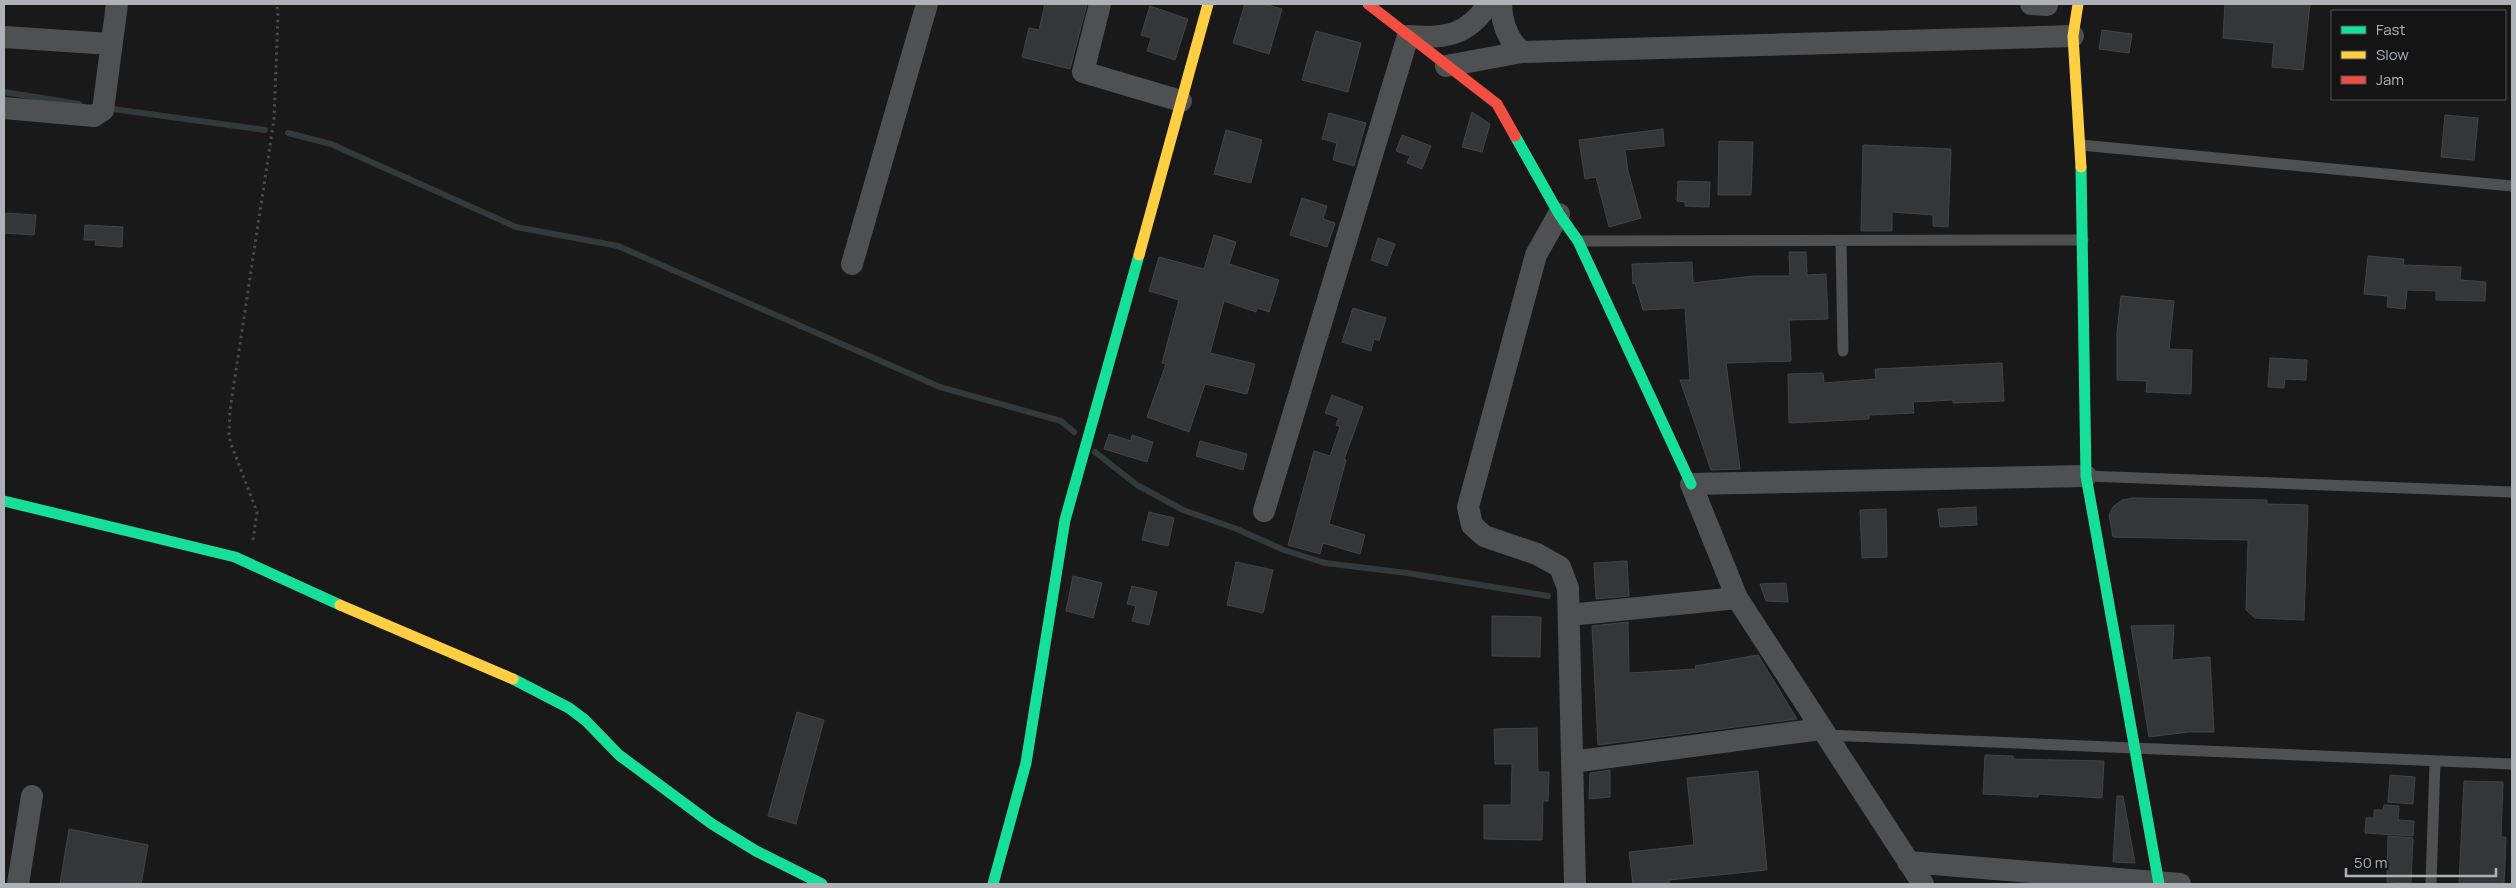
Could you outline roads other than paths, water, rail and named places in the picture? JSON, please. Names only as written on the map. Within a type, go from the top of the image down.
[{"type":"street","points":[[4,108],[94,116],[103,110],[110,44],[117,4]]},
{"type":"street","points":[[852,264],[927,4]]},
{"type":"street","points":[[1100,4],[1083,72],[1181,101]]},
{"type":"street","points":[[993,884],[1026,764],[1065,520],[1208,4]]},
{"type":"street","points":[[1368,4],[1497,104],[1560,214],[1578,241],[1691,484],[1737,598],[1923,884]]},
{"type":"street","points":[[1408,36],[1435,38],[1450,36],[1481,15],[1488,4]]},
{"type":"street","points":[[1501,4],[1506,30],[1515,46],[1522,52]]},
{"type":"street","points":[[1908,862],[2166,884],[2136,750],[2086,476],[2081,146],[2073,36],[2078,4]]},
{"type":"street","points":[[1264,511],[1408,36]]},
{"type":"street","points":[[1446,66],[1522,52],[2073,36]]},
{"type":"street","points":[[4,37],[110,44]]},
{"type":"street","points":[[1560,214],[1536,256],[1468,507],[1472,525],[1484,536],[1537,554],[1560,567],[1568,588],[1575,884]]},
{"type":"street","points":[[1691,484],[2086,476]]},
{"type":"street","points":[[4,501],[196,546],[248,562],[416,639],[518,681],[568,708],[585,720],[619,755],[688,808],[756,851],[822,884]]},
{"type":"street","points":[[1569,615],[1737,598]]},
{"type":"street","points":[[1572,762],[1823,732]]},
{"type":"street","points":[[18,884],[32,796]]},
{"type":"lane","points":[[2081,146],[2512,186]]},
{"type":"lane","points":[[1578,241],[2083,240]]},
{"type":"lane","points":[[1841,241],[1843,351]]},
{"type":"lane","points":[[2086,476],[2512,492]]},
{"type":"lane","points":[[1823,732],[2136,750],[2512,764]]},
{"type":"lane","points":[[2431,884],[2435,762]]},
{"type":"waterway","points":[[4,92],[79,104]]},
{"type":"waterway","points":[[113,109],[265,130]]},
{"type":"waterway","points":[[288,133],[331,144],[516,227],[618,246],[940,387],[1061,421],[1074,432]]},
{"type":"waterway","points":[[1095,452],[1137,485],[1183,510],[1237,529],[1284,550],[1325,563],[1407,573],[1548,596]]}]
